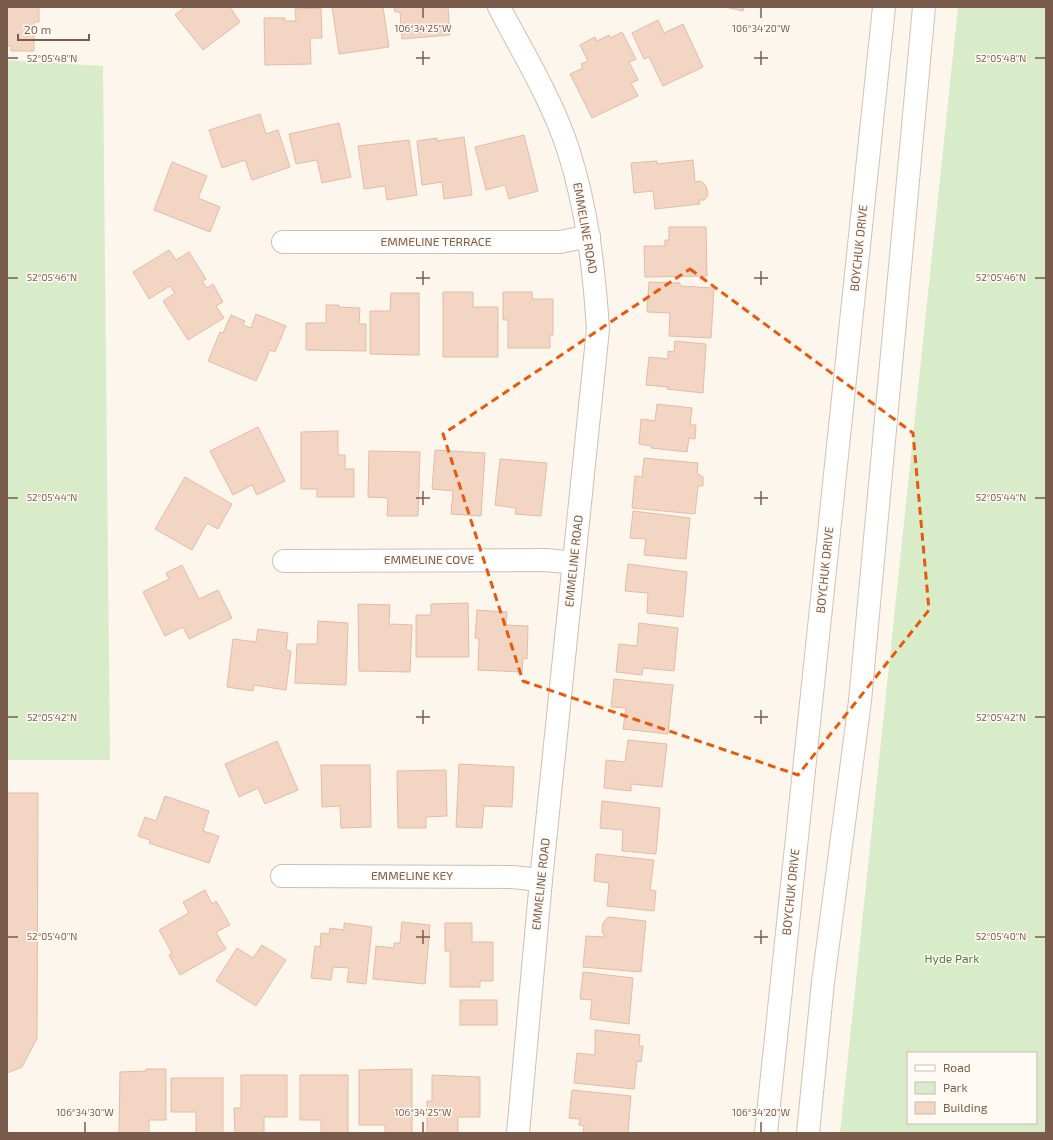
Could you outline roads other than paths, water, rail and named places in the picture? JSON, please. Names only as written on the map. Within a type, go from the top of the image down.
[{"type":"main road","name":"EMMELINE ROAD","points":[[499,7],[550,106],[568,149],[589,236],[594,267],[598,329],[541,880],[518,1133]]},
{"type":"main road","name":"BOYCHUK DRIVE","points":[[766,1133],[884,7]]},
{"type":"main road","points":[[808,1133],[823,982],[860,701],[924,7]]},
{"type":"main road","name":"EMMELINE TERRACE","points":[[283,242],[560,242],[589,236]]},
{"type":"main road","name":"EMMELINE COVE","points":[[284,561],[546,560],[574,563]]},
{"type":"main road","name":"EMMELINE KEY","points":[[282,876],[512,877],[541,880]]},
{"type":"park label","name":"Hyde Park","points":[[952,959]]}]
